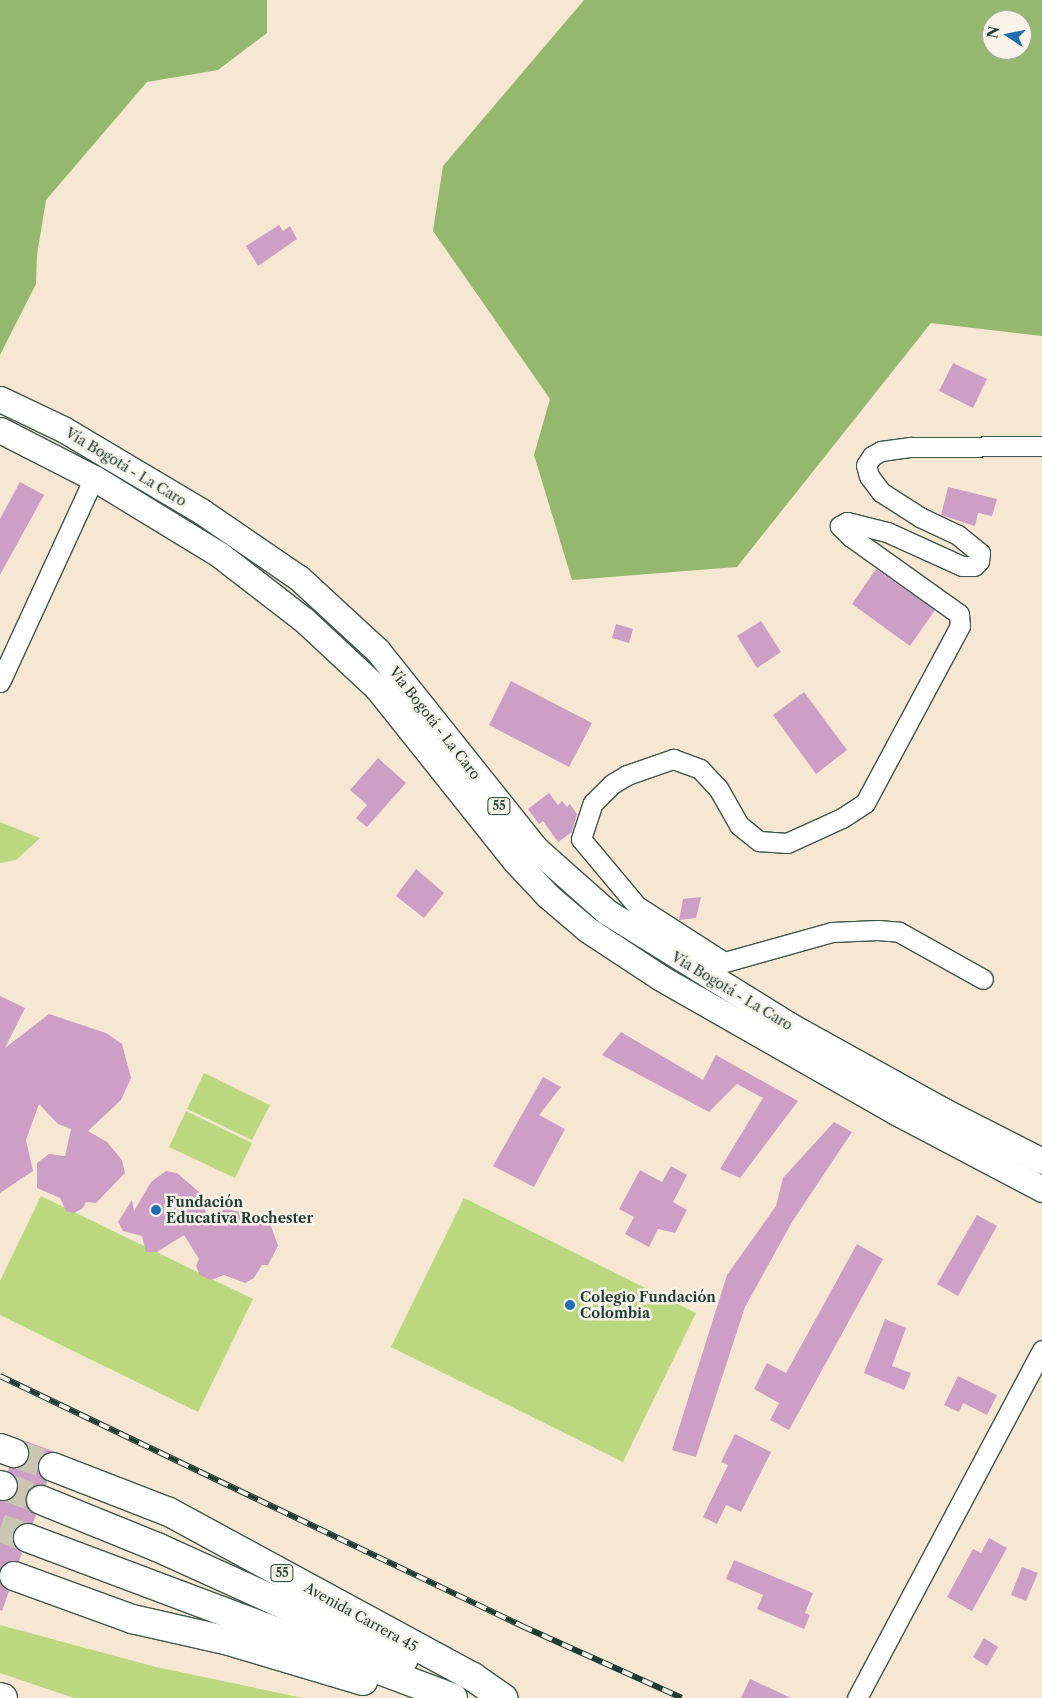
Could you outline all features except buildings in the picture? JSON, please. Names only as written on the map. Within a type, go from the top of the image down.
[{"type":"highway","name":"Avenida Carrera 45","points":[[53,1466],[169,1512],[473,1677],[503,1698]]},
{"type":"highway","name":"Avenida Carrera 45","points":[[41,1500],[157,1547],[487,1698]]},
{"type":"highway","points":[[28,1538],[453,1698]]},
{"type":"highway","points":[[14,1576],[132,1619],[229,1642],[420,1698]]},
{"type":"main road","name":"Vía Bogotá - La Caro","points":[[0,399],[63,430],[201,511],[299,578],[378,651],[536,849],[607,912],[699,971],[881,1076],[1042,1161]]},
{"type":"main road","name":"Vía Bogotá - La Caro","points":[[0,430],[94,478],[251,576],[328,641],[377,688],[515,862],[548,896],[588,930],[661,978],[896,1112],[1042,1189]]},
{"type":"street","points":[[724,962],[637,906],[593,854],[581,839],[593,803],[612,784],[627,775],[673,759],[700,768],[718,788],[740,825],[759,840],[788,843],[842,818],[865,803],[960,626],[959,614],[843,531],[842,522],[887,532],[962,566],[974,566],[979,561],[980,553],[958,535],[920,518],[881,492],[869,476],[866,465],[872,456],[881,451],[911,447],[1042,446]]},
{"type":"street","points":[[0,682],[94,478]]},
{"type":"street","points":[[699,971],[724,962],[832,932],[878,930],[899,932],[983,979]]},
{"type":"street","points":[[857,1698],[1042,1350]]},
{"type":"green space","points":[[0,0],[267,0],[267,33],[218,70],[147,82],[46,200],[37,255],[36,284],[0,355]]},
{"type":"green space","points":[[584,0],[1042,0],[1042,336],[931,323],[737,567],[572,580],[534,455],[550,399],[433,231],[443,166]]},
{"type":"green space","points":[[0,822],[40,838],[16,860],[0,863]]},
{"type":"green space","points":[[204,1073],[270,1105],[252,1140],[187,1109]]},
{"type":"green space","points":[[186,1111],[252,1143],[235,1178],[169,1147]]},
{"type":"green space","points":[[41,1196],[253,1299],[198,1412],[0,1315],[0,1281]]},
{"type":"green space","points":[[464,1198],[696,1313],[623,1462],[391,1347]]},
{"type":"green space","points":[[0,1625],[156,1667],[303,1698],[74,1698],[0,1673]]},
{"type":"tunnel","points":[[14,1453],[53,1467]]},
{"type":"tunnel","points":[[3,1486],[41,1500]]},
{"type":"tunnel","points":[[0,1528],[28,1538]]},
{"type":"railway","points":[[0,1376],[522,1626],[682,1698]]},
{"type":"place","name":"Fundación Educativa Rochester","points":[[156,1210]]},
{"type":"place","name":"Colegio Fundación Colombia","points":[[570,1305]]}]
